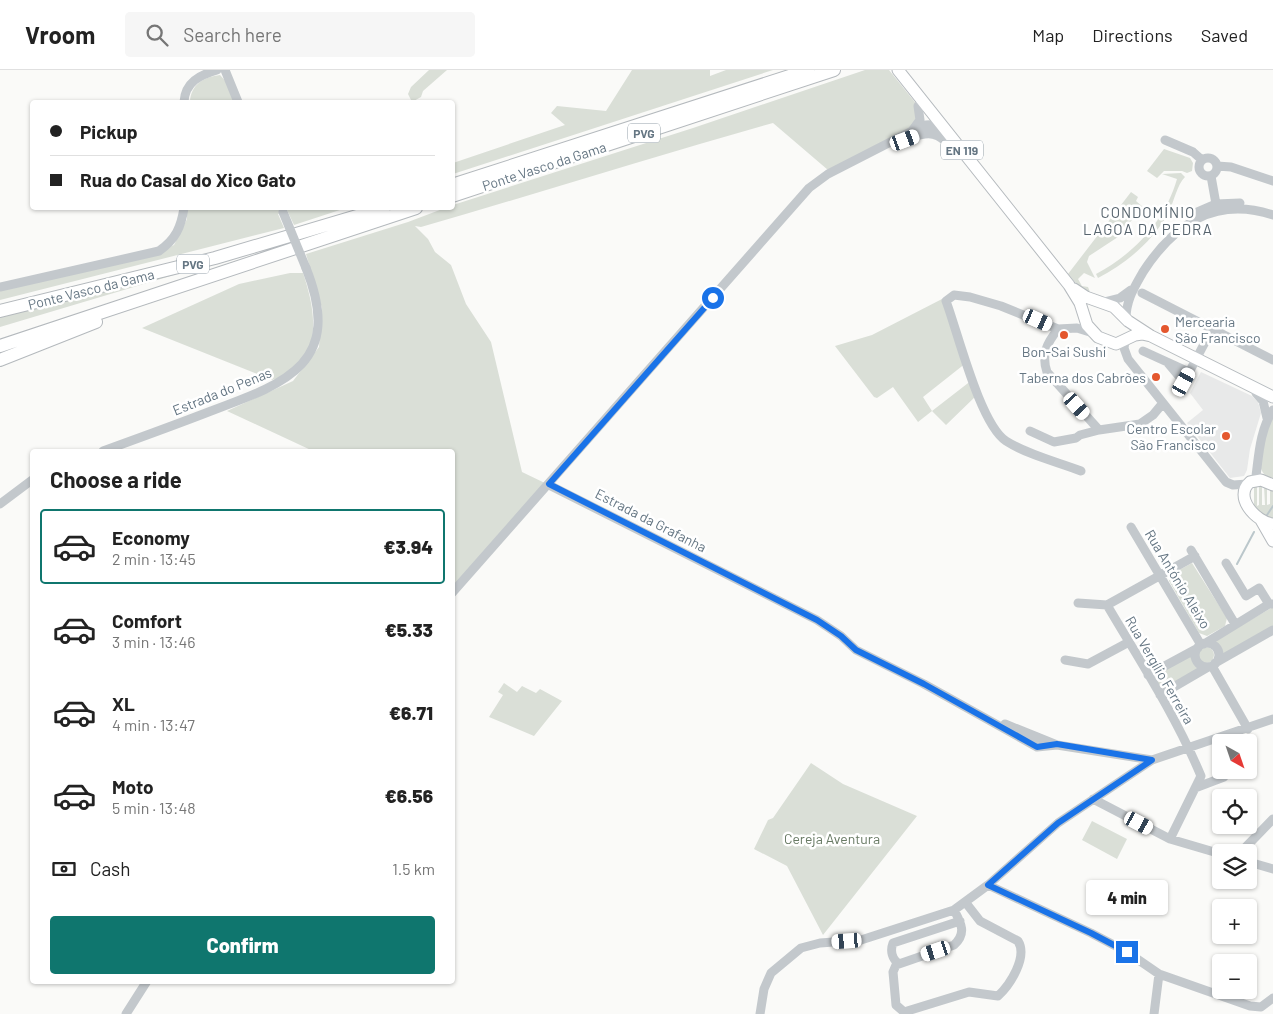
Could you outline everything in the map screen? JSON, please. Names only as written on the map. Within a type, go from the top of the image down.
[{"type":"highway","name":"Ponte Vasco da Gama","points":[[455,184],[808,70]]},
{"type":"highway","name":"Ponte Vasco da Gama","points":[[455,195],[834,70]]},
{"type":"highway","name":"Ponte Vasco da Gama","points":[[0,311],[215,258],[377,210]]},
{"type":"highway","name":"Ponte Vasco da Gama","points":[[0,346],[410,210]]},
{"type":"highway","name":"Ponte Vasco da Gama","points":[[0,338],[250,262]]},
{"type":"highway","name":"Ponte Vasco da Gama","points":[[0,360],[250,262]]},
{"type":"main road","name":"EN 119","points":[[889,70],[946,142],[1025,231]]},
{"type":"main road","name":"EN 119","points":[[898,70],[1069,285],[1080,294],[1100,301]]},
{"type":"main road","name":"EN 119","points":[[1069,285],[1083,313]]},
{"type":"main road","points":[[1151,336],[1142,334],[1112,344],[1093,333],[1087,325],[1083,313],[1088,304],[1100,301],[1119,310],[1127,320],[1151,336],[1253,390],[1273,397]]},
{"type":"main road","points":[[1127,320],[1127,339]]},
{"type":"main road","points":[[1253,390],[1273,406]]},
{"type":"main road","points":[[1273,485],[1261,480],[1250,482],[1243,497],[1246,504],[1261,520],[1273,541]]},
{"type":"main road","points":[[1261,520],[1273,524]]},
{"type":"street","points":[[184,100],[187,89],[193,81],[200,76],[217,70]]},
{"type":"street","points":[[225,70],[237,100]]},
{"type":"street","points":[[916,133],[920,120],[918,106]]},
{"type":"street","points":[[931,112],[933,125]]},
{"type":"street","points":[[455,590],[809,188],[828,174],[916,133],[922,126],[933,125],[940,128],[974,165]]},
{"type":"street","points":[[916,133],[936,134],[946,142]]},
{"type":"street","points":[[1165,140],[1193,152],[1202,160]]},
{"type":"street","points":[[1217,166],[1216,172],[1211,176],[1205,176],[1200,171],[1199,165],[1202,160],[1210,158],[1217,166],[1231,167],[1273,180]]},
{"type":"street","points":[[1211,176],[1216,204]]},
{"type":"street","points":[[1127,320],[1128,300],[1135,286],[1167,235],[1182,220],[1216,204],[1242,202],[1273,213]]},
{"type":"street","points":[[1216,204],[1226,209]]},
{"type":"street","points":[[1157,252],[1182,227],[1203,215],[1216,204]]},
{"type":"street","points":[[1203,215],[1226,209],[1248,209],[1273,213]]},
{"type":"street","points":[[0,287],[158,251],[169,244],[177,234],[182,224],[184,210]]},
{"type":"street","name":"Estrada do Penas","points":[[108,449],[256,394],[292,375],[312,350],[318,327],[317,301],[306,268],[282,210]]},
{"type":"street","points":[[1100,301],[1120,298],[1135,286]]},
{"type":"street","points":[[1145,294],[1273,360]]},
{"type":"street","points":[[1082,471],[1006,441],[995,431],[979,395],[946,301],[954,295],[970,296],[1062,328],[1093,333]]},
{"type":"street","points":[[1083,313],[1062,328],[1046,347],[1044,360],[1048,372],[1099,430]]},
{"type":"street","points":[[1143,350],[1189,372],[1212,329]]},
{"type":"street","points":[[1127,339],[1124,348],[1128,359],[1226,482],[1233,485],[1250,482],[1256,476],[1258,452],[1267,418],[1273,410]]},
{"type":"street","points":[[1253,390],[1263,401],[1267,418]]},
{"type":"street","points":[[1030,431],[1054,442],[1076,438],[1080,435],[1099,430],[1140,424],[1153,415],[1163,403]]},
{"type":"street","points":[[0,504],[30,482]]},
{"type":"street","name":"Estrada da Grafanha","points":[[549,484],[817,620],[836,632],[856,650],[974,712],[1057,744],[1152,760]]},
{"type":"street","name":"Rua António Aleixo","points":[[1131,527],[1201,646]]},
{"type":"street","points":[[1078,603],[1107,605],[1160,576],[1193,553],[1235,624]]},
{"type":"street","points":[[1148,675],[1271,604],[1259,588],[1246,596],[1226,564]]},
{"type":"street","name":"Rua Vergílio Ferreira","points":[[1107,605],[1160,695],[1189,749],[1200,776],[1195,788]]},
{"type":"street","points":[[1160,695],[1273,630]]},
{"type":"street","points":[[1065,660],[1088,664],[1128,642]]},
{"type":"street","points":[[1201,646],[1211,645],[1217,650],[1218,657],[1212,665]]},
{"type":"street","points":[[1201,646],[1196,659],[1201,665],[1212,665]]},
{"type":"street","points":[[1212,665],[1248,729]]},
{"type":"street","points":[[760,1014],[764,990],[771,973],[801,948],[820,943],[861,940],[954,910],[988,885],[1058,823],[1152,760],[1273,719]]},
{"type":"street","points":[[1170,839],[1195,788],[1219,779]]},
{"type":"street","points":[[1093,799],[1170,839],[1212,851]]},
{"type":"street","points":[[1249,844],[1273,819]]},
{"type":"street","points":[[1257,864],[1273,869]]},
{"type":"street","points":[[988,885],[1091,933],[1127,952],[1159,974],[1250,1006],[1261,1007],[1273,998]]},
{"type":"street","points":[[966,903],[971,912],[980,921],[1018,941],[1021,946],[1022,955],[1003,991],[998,996],[970,992],[904,1012],[896,1005],[893,972],[899,964],[954,945],[969,924],[980,921]]},
{"type":"street","points":[[954,910],[963,931]]},
{"type":"street","points":[[899,964],[893,959],[891,951],[893,943],[968,920],[971,912]]},
{"type":"street","points":[[1154,1014],[1159,974]]},
{"type":"street","points":[[126,1014],[145,984]]},
{"type":"shaded area","name":"Centro Escolar São Francisco","points":[[1201,372],[1252,396],[1258,402],[1261,413],[1244,476],[1230,478],[1187,423],[1203,410],[1190,393]]},
{"type":"green space","points":[[429,70],[447,70],[423,91],[421,97],[416,100],[411,100],[408,94],[411,87]]},
{"type":"green space","points":[[632,70],[710,70],[710,76],[726,70],[773,70],[455,173],[455,162],[565,125],[551,113],[557,106],[606,111]]},
{"type":"green space","points":[[865,70],[889,70],[920,111],[911,129],[828,170],[773,123],[421,227],[415,226],[428,239],[435,252],[451,265],[466,304],[491,342],[522,472],[549,485],[455,590],[455,449],[309,449],[227,411],[293,381],[319,347],[322,308],[306,254],[440,210],[455,210],[455,204],[693,128]]},
{"type":"green space","points":[[220,75],[229,85],[235,100],[190,100],[193,90],[199,82]]},
{"type":"green space","points":[[1164,149],[1190,158],[1193,163],[1192,171],[1187,173],[1182,171],[1164,171],[1157,178],[1147,171]]},
{"type":"green space","points":[[1181,173],[1185,177],[1163,223],[1147,242],[1129,258],[1098,278],[1096,274],[1136,246],[1165,209],[1177,179],[1162,174]]},
{"type":"green space","points":[[1131,192],[1138,197],[1136,201],[1143,207],[1119,235],[1116,233],[1118,237],[1089,256],[1087,262],[1095,278],[1084,273],[1078,279],[1082,286],[1088,287],[1090,292],[1086,291],[1068,274]]},
{"type":"green space","points":[[187,210],[282,210],[283,212],[278,214],[284,228],[0,300],[0,290],[151,255],[174,245],[187,219]]},
{"type":"green space","points":[[287,210],[340,210],[294,225]]},
{"type":"green space","points":[[188,269],[184,272],[0,327],[0,314]]},
{"type":"green space","points":[[290,273],[303,273],[312,312],[312,339],[308,351],[301,362],[291,372],[282,377],[272,380],[142,328],[239,284]]},
{"type":"green space","points":[[942,299],[966,363],[923,397],[932,411],[918,422],[893,387],[877,398],[874,397],[835,346],[872,335]]},
{"type":"green space","points":[[972,380],[977,395],[946,425],[932,411]]},
{"type":"green space","points":[[1273,414],[1273,482],[1265,476],[1259,460],[1262,441]]},
{"type":"green space","points":[[1254,484],[1257,484],[1257,506],[1259,505],[1259,484],[1262,485],[1262,505],[1265,505],[1264,486],[1267,487],[1267,505],[1270,504],[1270,489],[1273,491],[1273,521],[1266,519],[1254,507]]},
{"type":"green space","points":[[1192,563],[1227,618],[1225,626],[1207,636],[1199,633],[1169,581],[1170,575]]},
{"type":"green space","points":[[1273,607],[1273,626],[1221,656],[1218,647],[1213,642]]},
{"type":"green space","points":[[1203,647],[1209,647],[1214,652],[1212,661],[1203,663],[1198,658],[1198,652]]},
{"type":"green space","points":[[1192,654],[1194,662],[1200,668],[1166,688],[1161,688],[1155,678],[1157,674]]},
{"type":"green space","points":[[504,683],[517,692],[522,686],[536,693],[540,689],[562,701],[534,736],[489,717],[503,695],[498,692]]},
{"type":"green space","name":"Cereja Aventura","points":[[811,763],[843,784],[917,816],[823,935],[787,866],[754,849],[768,820],[773,818]]},
{"type":"green space","points":[[1092,821],[1127,839],[1117,859],[1082,840]]},
{"type":"waterway","points":[[1267,515],[1273,506]]},
{"type":"waterway","points":[[1237,564],[1254,532]]},
{"type":"place","name":"Mercearia São Francisco","points":[[1165,329]]},
{"type":"place","name":"Bon-Sai Sushi","points":[[1064,335]]},
{"type":"place","name":"Taberna dos Cabrões","points":[[1156,377]]},
{"type":"place","name":"Centro Escolar São Francisco","points":[[1226,436]]},
{"type":"district","name":"CONDOMÍNIO LAGOA DA PEDRA","points":[[1148,220]]},
{"type":"route","points":[[713,298],[549,484],[817,620],[831,628],[856,650],[924,684],[1037,747],[1044,748],[1057,744],[1152,760],[1128,774],[1058,823],[988,885],[1127,952]]}]
